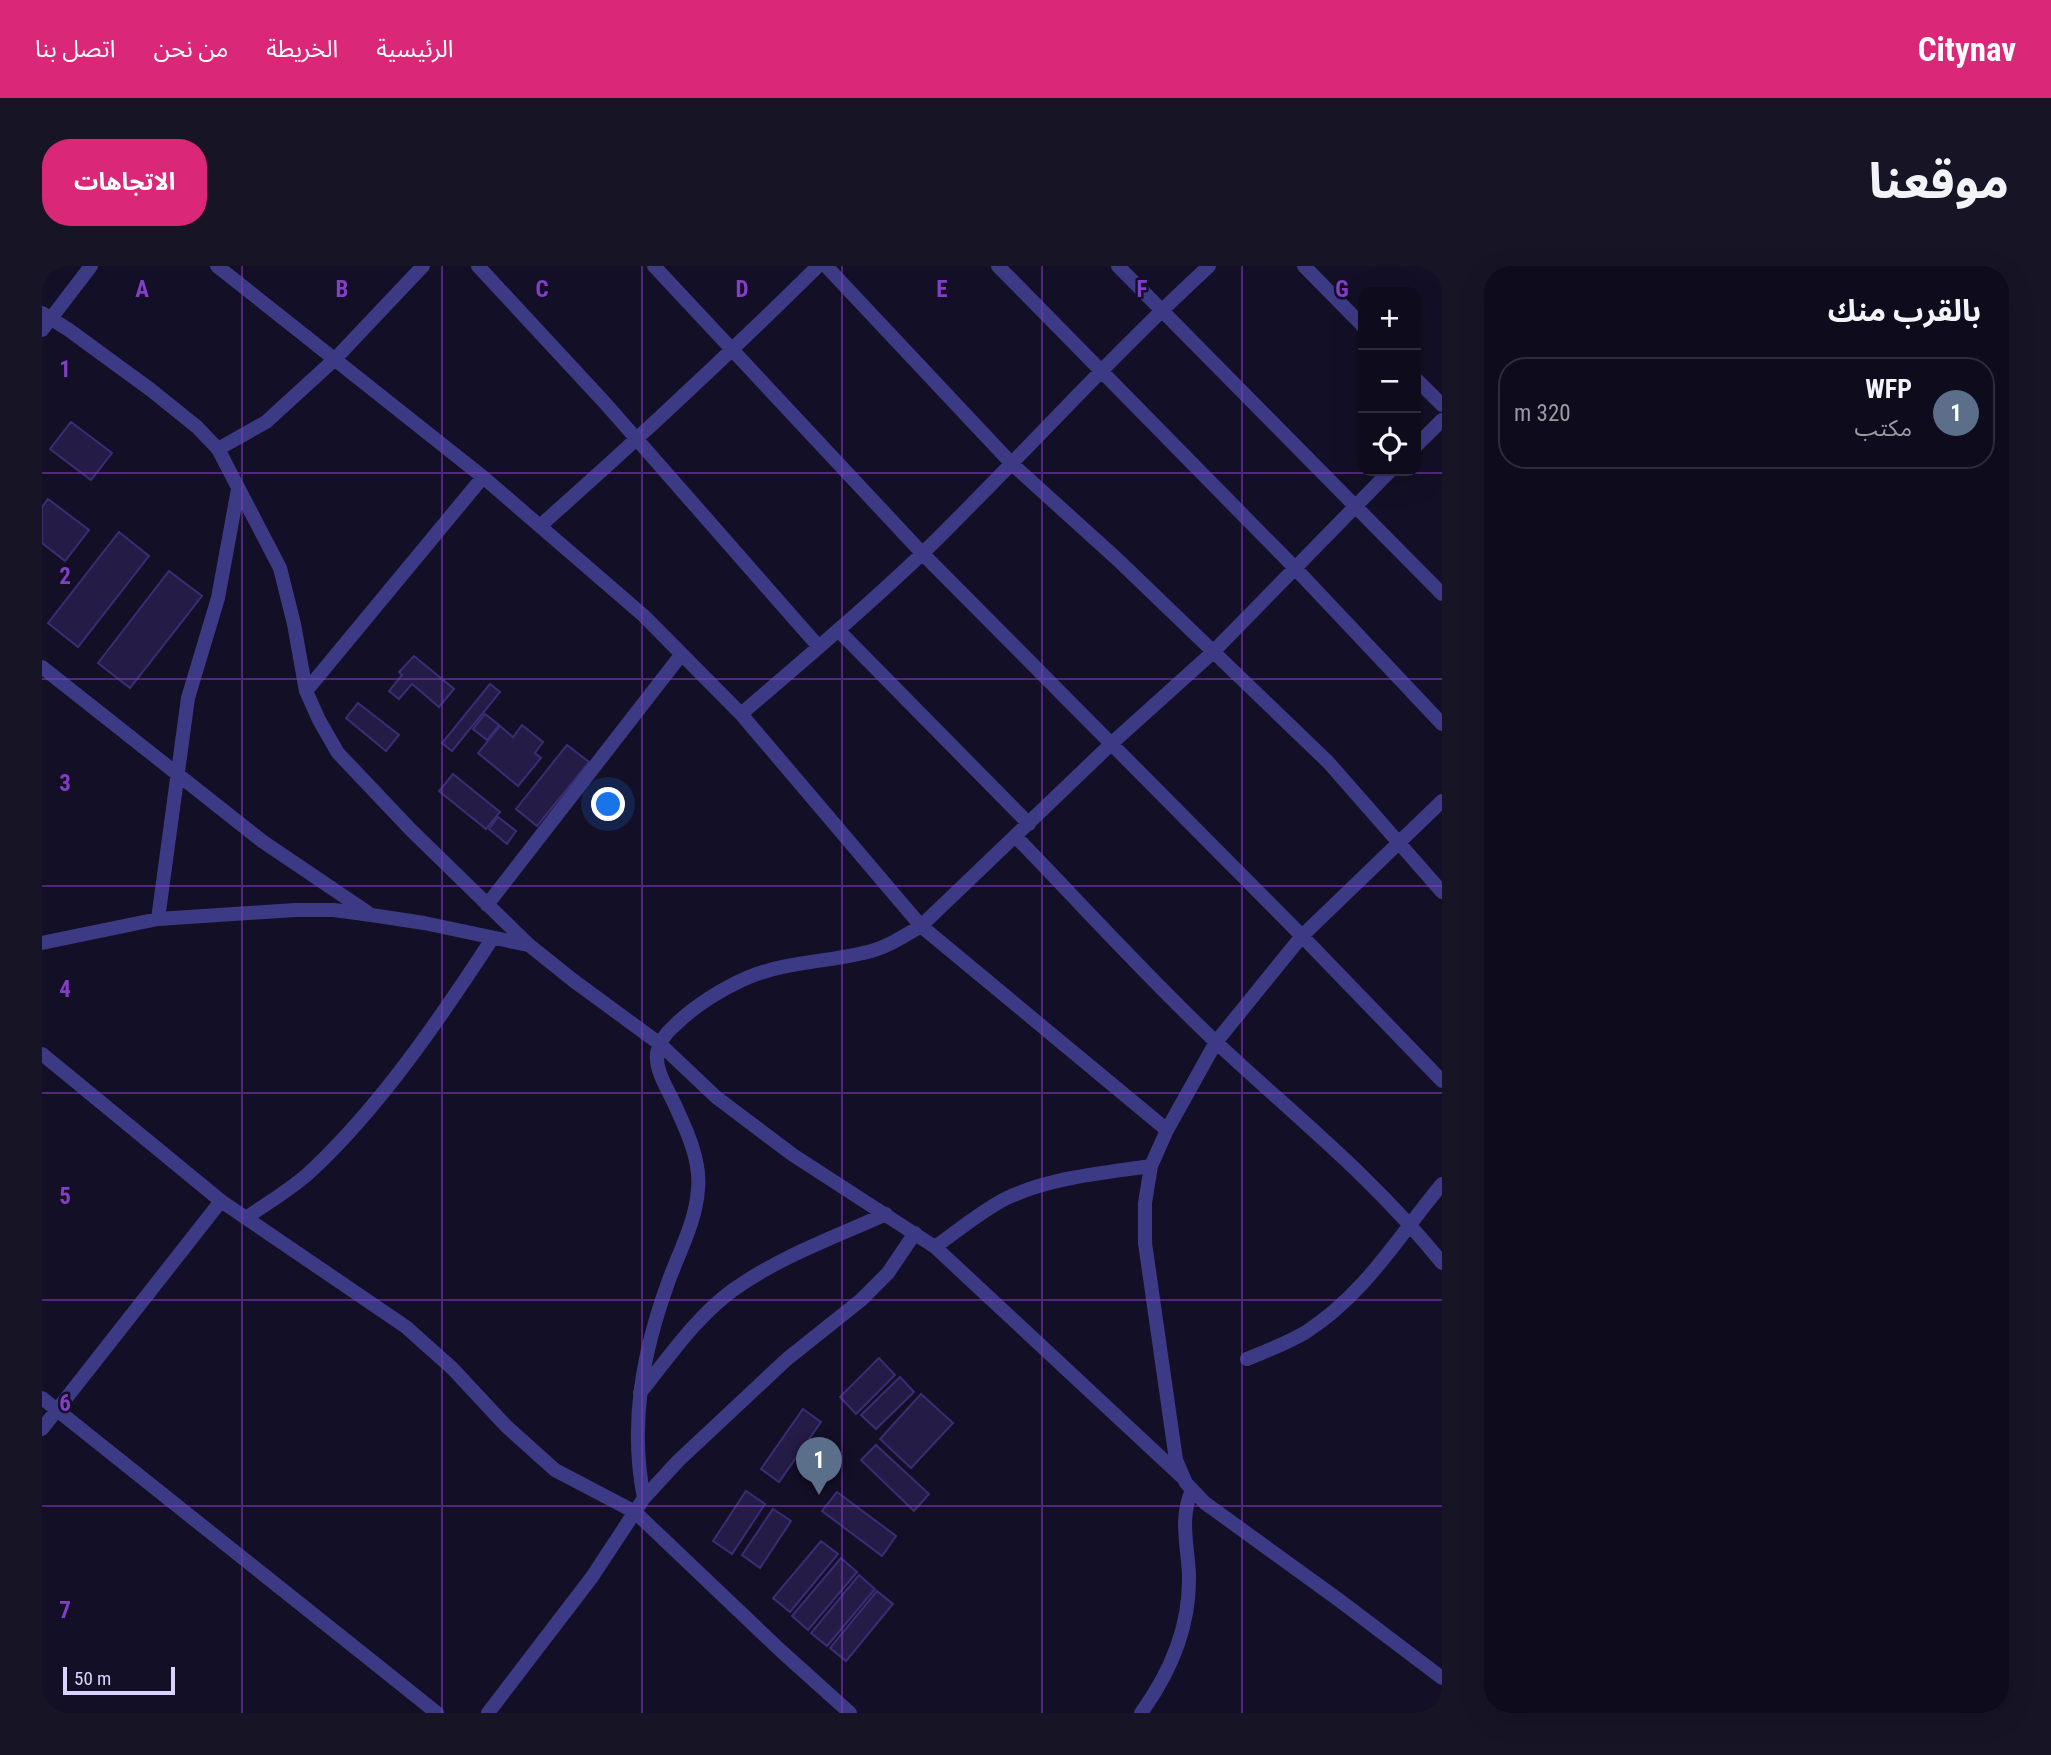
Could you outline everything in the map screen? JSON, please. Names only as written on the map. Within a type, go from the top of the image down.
[{"type":"street","points":[[91,266],[45,321],[69,330],[151,390],[197,427],[218,449],[279,568],[294,624],[306,691],[319,720],[338,753],[411,830],[529,945],[660,1044],[716,1097],[793,1155],[935,1247],[1182,1477],[1205,1503],[1442,1678]]},
{"type":"street","points":[[217,266],[483,477],[644,617],[741,714],[921,926],[1167,1130]]},
{"type":"street","points":[[218,449],[266,422],[335,359],[423,266]]},
{"type":"street","points":[[478,266],[638,440],[819,647]]},
{"type":"street","points":[[654,266],[922,553],[1442,1081]]},
{"type":"street","points":[[541,525],[638,440],[818,266]]},
{"type":"street","points":[[826,266],[1012,464],[1116,559],[1328,762],[1442,892]]},
{"type":"street","points":[[998,266],[1294,567],[1442,724]]},
{"type":"street","points":[[1118,266],[1442,594]]},
{"type":"street","points":[[741,714],[922,553],[1161,310],[1209,266]]},
{"type":"street","points":[[1304,266],[1358,321]]},
{"type":"street","points":[[1421,384],[1442,405]]},
{"type":"street","points":[[1421,441],[1442,420]]},
{"type":"street","points":[[644,1498],[637,1438],[639,1394],[645,1354],[654,1321],[689,1228],[698,1190],[697,1165],[690,1140],[658,1062],[660,1044],[683,1018],[723,990],[750,976],[803,962],[865,953],[899,939],[921,926],[1016,838],[1111,744],[1212,653],[1385,476]]},
{"type":"street","points":[[306,691],[483,477]]},
{"type":"street","points":[[158,919],[188,698],[218,598],[238,489]]},
{"type":"street","points":[[838,630],[1029,824]]},
{"type":"street","points":[[487,905],[681,655]]},
{"type":"street","points":[[42,667],[262,841],[371,915]]},
{"type":"street","points":[[1182,1477],[1174,1443],[1145,1243],[1145,1203],[1152,1166],[1167,1130],[1216,1042],[1301,936],[1442,801]]},
{"type":"street","points":[[1016,838],[1216,1042],[1366,1177],[1410,1223],[1442,1263]]},
{"type":"street","points":[[42,943],[158,919],[334,910],[424,923],[529,945]]},
{"type":"street","points":[[246,1218],[309,1173],[352,1128],[425,1037],[492,939]]},
{"type":"street","points":[[42,1054],[221,1201],[406,1327],[453,1369],[506,1426],[555,1471],[635,1512],[850,1713]]},
{"type":"street","points":[[935,1247],[998,1203],[1029,1189],[1152,1166]]},
{"type":"street","points":[[1247,1359],[1303,1334],[1357,1292],[1442,1184]]},
{"type":"street","points":[[42,1429],[221,1201]]},
{"type":"street","points":[[639,1394],[693,1327],[732,1291],[784,1259],[886,1214]]},
{"type":"street","points":[[488,1713],[583,1588],[644,1498],[678,1461],[787,1359],[861,1300],[888,1273],[915,1233]]},
{"type":"street","points":[[42,1398],[437,1713]]},
{"type":"street","points":[[1141,1713],[1159,1685],[1183,1631],[1188,1605],[1189,1575],[1184,1514],[1192,1490]]},
{"type":"building","points":[[71,422],[112,453],[91,480],[50,449]]},
{"type":"building","points":[[48,499],[89,530],[65,561],[42,543],[42,507]]},
{"type":"building","points":[[119,532],[149,556],[78,647],[48,623]]},
{"type":"building","points":[[169,571],[202,596],[130,688],[98,663]]},
{"type":"building","points":[[414,656],[454,689],[439,707],[412,684],[399,699],[389,691],[402,675],[399,672]]},
{"type":"building","points":[[490,684],[500,692],[452,751],[442,743]]},
{"type":"building","points":[[358,703],[399,735],[386,751],[346,718]]},
{"type":"building","points":[[485,714],[499,725],[487,740],[473,729]]},
{"type":"building","points":[[522,725],[543,742],[535,753],[541,758],[518,786],[478,753],[500,726],[513,737]]},
{"type":"building","points":[[567,745],[589,762],[537,826],[516,809]]},
{"type":"building","points":[[453,774],[500,812],[486,829],[439,791]]},
{"type":"building","points":[[498,817],[516,831],[507,844],[489,829]]},
{"type":"building","points":[[879,1358],[895,1375],[856,1414],[840,1397]]},
{"type":"building","points":[[900,1377],[914,1392],[876,1429],[861,1415]]},
{"type":"building","points":[[921,1394],[953,1423],[911,1468],[880,1439]]},
{"type":"building","points":[[803,1409],[821,1422],[779,1482],[761,1469]]},
{"type":"building","points":[[876,1445],[929,1494],[914,1511],[861,1460]]},
{"type":"building","points":[[746,1491],[765,1504],[732,1554],[713,1541]]},
{"type":"building","points":[[837,1492],[896,1536],[882,1556],[822,1511]]},
{"type":"building","points":[[773,1509],[791,1521],[760,1568],[742,1555]]},
{"type":"building","points":[[821,1541],[838,1554],[790,1612],[773,1598]]},
{"type":"building","points":[[841,1558],[857,1572],[808,1630],[792,1616]]},
{"type":"building","points":[[859,1575],[875,1589],[827,1646],[811,1633]]},
{"type":"building","points":[[877,1591],[893,1604],[846,1661],[830,1648]]},
{"type":"place","name":"WFP","points":[[819,1495]]}]
